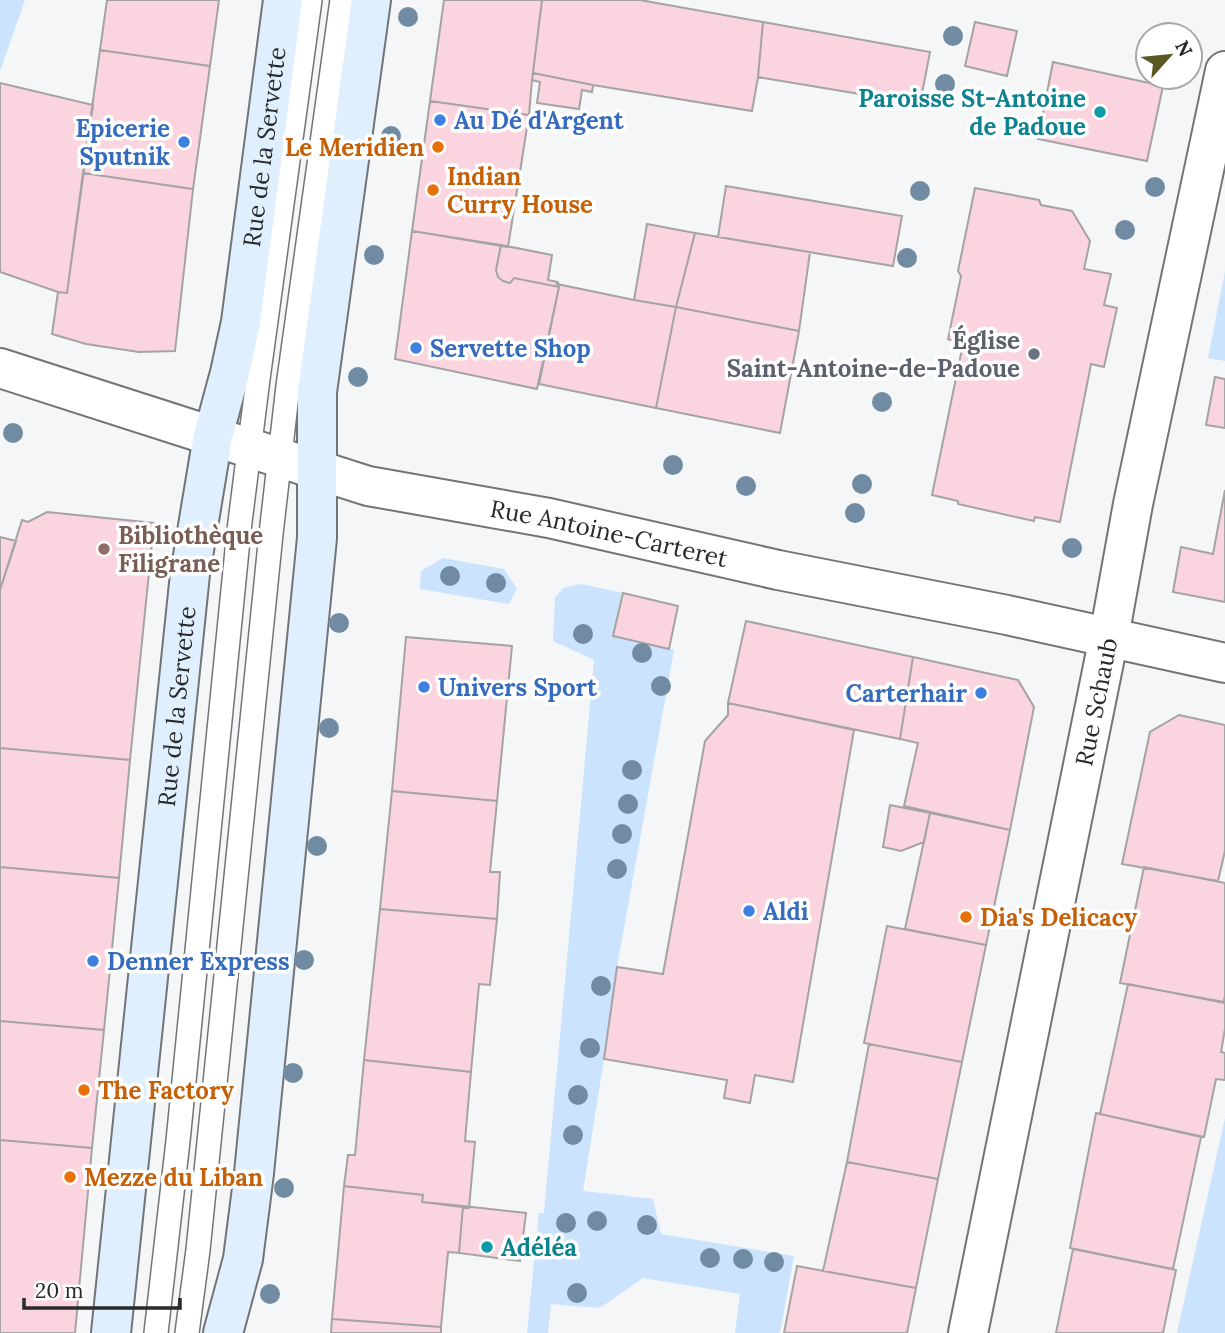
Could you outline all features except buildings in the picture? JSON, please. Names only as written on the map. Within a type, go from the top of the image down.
[{"type":"main road","name":"Rue de la Servette","points":[[111,1333],[190,574],[213,436],[241,322],[283,0]]},
{"type":"main road","points":[[223,1333],[243,1259],[254,1173],[317,547],[317,392],[371,0]]},
{"type":"street","name":"Rue Schaub","points":[[968,1333],[1136,491],[1225,71]]},
{"type":"street","name":"Rue Antoine-Carteret","points":[[0,368],[368,486],[549,518],[778,570],[1007,615],[1225,663]]},
{"type":"lane","points":[[187,1333],[198,1250],[271,534],[265,452],[310,0]]},
{"type":"lane","points":[[156,1333],[178,1141],[239,530],[265,452],[342,0]]},
{"type":"shaded area","points":[[0,0],[25,0],[0,71]]},
{"type":"shaded area","points":[[1225,271],[1225,361],[1208,358]]},
{"type":"shaded area","points":[[443,558],[504,569],[517,589],[509,604],[420,589],[421,571]]},
{"type":"shaded area","points":[[581,584],[623,593],[613,636],[674,650],[617,967],[583,1191],[653,1199],[661,1234],[794,1256],[780,1333],[735,1333],[740,1294],[643,1278],[600,1308],[551,1304],[548,1333],[527,1333],[539,1213],[544,1213],[594,660],[553,641],[555,598],[563,588]]},
{"type":"shaded area","points":[[1225,1118],[1225,1333],[1177,1333]]},
{"type":"place","name":"Paroisse St-Antoine de Padoue","points":[[1100,112]]},
{"type":"place","name":"Au Dé d'Argent","points":[[440,120]]},
{"type":"place","name":"Epicerie Sputnik","points":[[184,142]]},
{"type":"place","name":"Le Meridien","points":[[438,147]]},
{"type":"place","name":"Indian Curry House","points":[[433,190]]},
{"type":"place","name":"Servette Shop","points":[[416,348]]},
{"type":"place","name":"Église Saint-Antoine-de-Padoue","points":[[1034,354]]},
{"type":"place","name":"Bibliothèque Filigrane","points":[[104,549]]},
{"type":"place","name":"Univers Sport","points":[[424,687]]},
{"type":"place","name":"Carterhair","points":[[981,693]]},
{"type":"place","name":"Aldi","points":[[749,911]]},
{"type":"place","name":"Dia's Delicacy","points":[[966,917]]},
{"type":"place","name":"Denner Express","points":[[93,961]]},
{"type":"place","name":"The Factory","points":[[84,1090]]},
{"type":"place","name":"Mezze du Liban","points":[[70,1177]]},
{"type":"place","name":"Adéléa","points":[[487,1247]]}]
